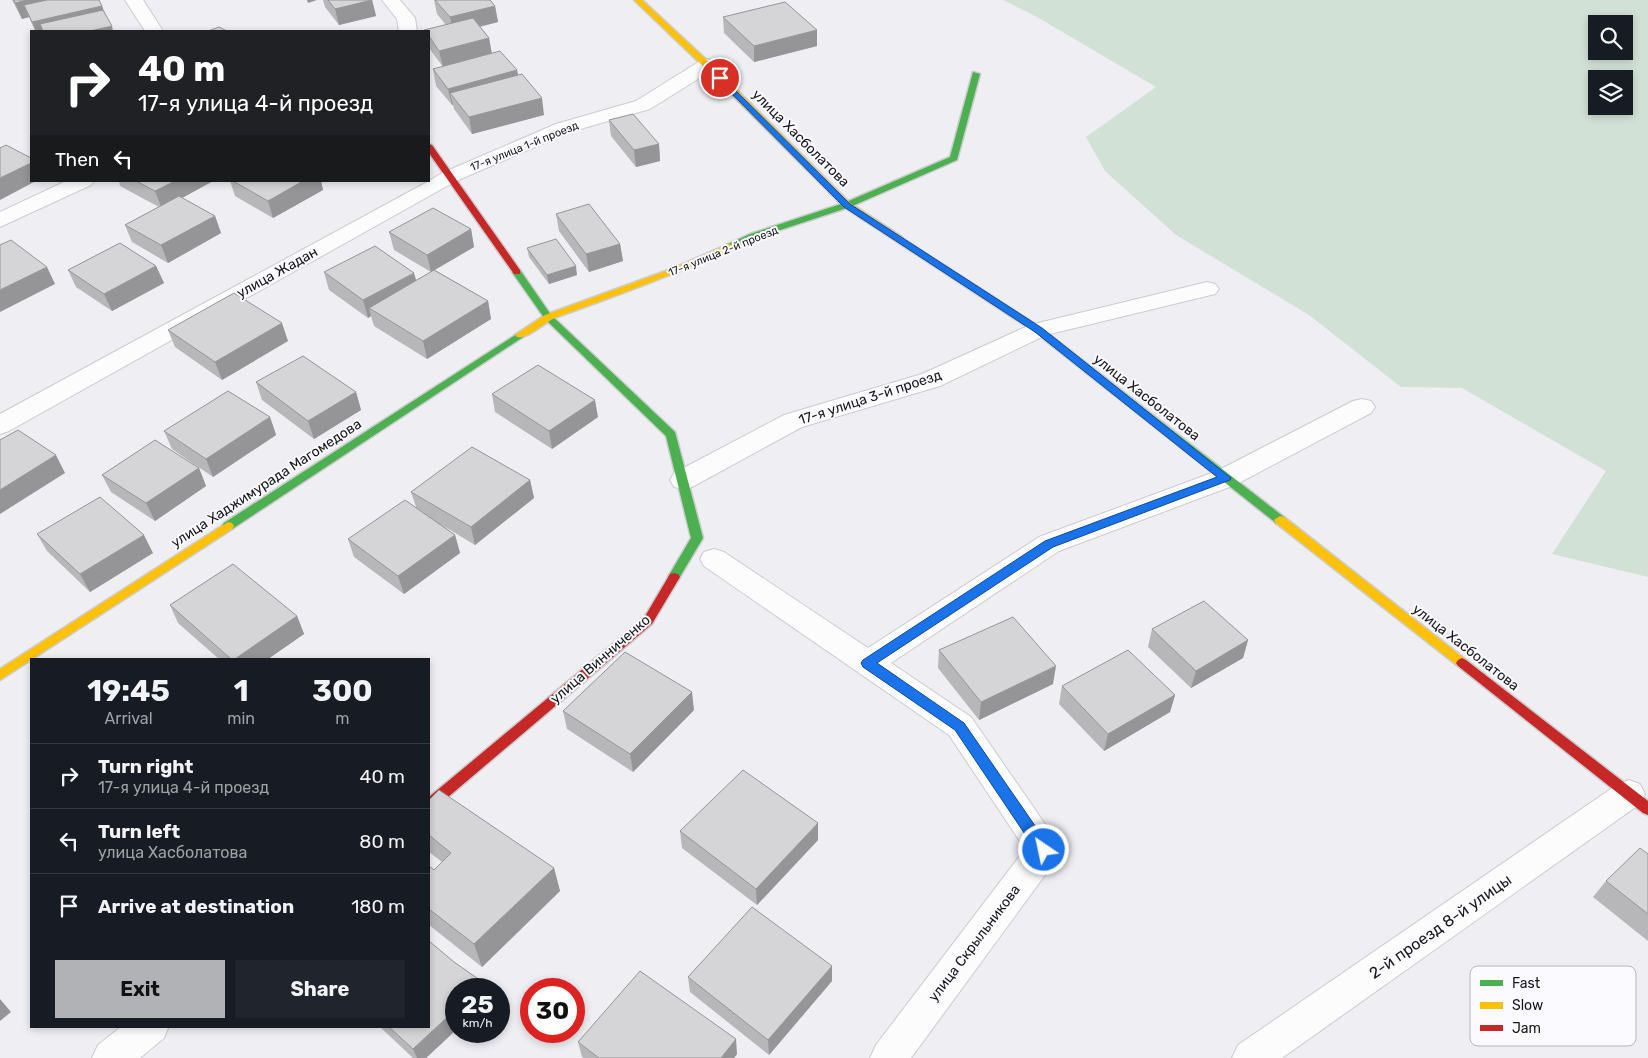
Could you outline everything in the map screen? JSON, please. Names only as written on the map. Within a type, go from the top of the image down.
[{"type":"street","points":[[134,0],[153,30]]},
{"type":"street","points":[[391,0],[406,18],[408,30]]},
{"type":"street","name":"улица Хасболатова","points":[[644,1],[847,206],[1038,330],[1639,802]]},
{"type":"street","name":"17-я улица 1-й проезд","points":[[449,177],[563,128],[643,105],[707,65]]},
{"type":"street","name":"17-я улица 2-й проезд","points":[[548,317],[677,270],[753,236],[847,206],[954,158],[976,74]]},
{"type":"street","name":"улица Винниченко","points":[[430,148],[548,317],[672,435],[697,538],[648,622],[430,804]]},
{"type":"street","name":"улица Жадан","points":[[0,425],[449,177]]},
{"type":"street","points":[[0,220],[82,182]]},
{"type":"street","name":"17-я улица 3-й проезд","points":[[683,480],[793,421],[931,380],[1038,330],[1207,289]]},
{"type":"street","name":"улица Хаджимурада Магомедова","points":[[0,675],[548,317]]},
{"type":"street","points":[[868,663],[1049,544],[1226,478],[1362,407]]},
{"type":"street","name":"улица Скрыльникова","points":[[714,559],[960,726],[1044,850],[889,1058]]},
{"type":"street","name":"2-й проезд 8-й улицы","points":[[1251,1058],[1639,802]]},
{"type":"street","points":[[111,1058],[148,1028]]},
{"type":"shaded area","points":[[1003,0],[1648,0],[1648,577],[1552,554],[1606,471],[1462,388],[1401,387],[1309,315],[1176,235],[1105,171],[1086,137],[1156,87],[1037,17]]},
{"type":"building","points":[[14,0],[27,0],[15,3]]},
{"type":"building","points":[[47,0],[99,0],[102,6],[32,22],[24,5]]},
{"type":"building","points":[[328,0],[372,0],[335,9]]},
{"type":"building","points":[[435,0],[490,0],[495,6],[450,17]]},
{"type":"building","points":[[785,2],[817,30],[754,46],[723,17]]},
{"type":"building","points":[[103,10],[112,26],[94,30],[43,30],[40,24]]},
{"type":"building","points":[[473,18],[489,38],[439,51],[430,38],[430,30],[424,30]]},
{"type":"building","points":[[219,27],[225,30],[211,30]]},
{"type":"building","points":[[500,51],[517,70],[448,89],[433,69]]},
{"type":"building","points":[[522,74],[542,98],[469,117],[450,93]]},
{"type":"building","points":[[633,114],[659,144],[634,150],[609,120]]},
{"type":"building","points":[[6,145],[30,157],[30,163],[0,178],[0,148]]},
{"type":"building","points":[[138,182],[173,182],[155,191]]},
{"type":"building","points":[[235,182],[301,182],[268,201]]},
{"type":"building","points":[[179,196],[215,216],[161,245],[125,225]]},
{"type":"building","points":[[589,204],[620,244],[586,254],[556,214]]},
{"type":"building","points":[[433,208],[471,229],[427,255],[389,232]]},
{"type":"building","points":[[556,239],[576,266],[547,275],[527,248]]},
{"type":"building","points":[[11,240],[47,267],[0,290],[0,245]]},
{"type":"building","points":[[120,243],[156,266],[104,294],[68,270]]},
{"type":"building","points":[[375,246],[414,273],[363,300],[324,272]]},
{"type":"building","points":[[434,270],[488,301],[423,341],[369,308]]},
{"type":"building","points":[[234,293],[282,323],[215,362],[168,330]]},
{"type":"building","points":[[303,356],[356,392],[308,421],[256,382]]},
{"type":"building","points":[[538,365],[595,400],[549,431],[492,394]]},
{"type":"building","points":[[228,391],[270,417],[206,459],[164,431]]},
{"type":"building","points":[[18,430],[56,455],[0,490],[0,440]]},
{"type":"building","points":[[155,440],[199,468],[146,503],[102,475]]},
{"type":"building","points":[[472,447],[530,480],[471,527],[411,492]]},
{"type":"building","points":[[100,497],[144,535],[80,574],[37,534]]},
{"type":"building","points":[[405,500],[455,535],[398,576],[348,539]]},
{"type":"building","points":[[233,564],[297,616],[236,658],[230,658],[170,605]]},
{"type":"building","points":[[1204,601],[1248,640],[1196,671],[1152,629]]},
{"type":"building","points":[[1013,617],[1056,666],[981,702],[939,650]]},
{"type":"building","points":[[1128,650],[1175,695],[1108,734],[1062,686]]},
{"type":"building","points":[[625,652],[692,692],[630,754],[563,711]]},
{"type":"building","points":[[743,770],[818,823],[756,889],[680,831]]},
{"type":"building","points":[[439,790],[554,868],[474,944],[430,910],[430,867],[434,870],[451,853],[430,836],[430,799]]},
{"type":"building","points":[[1640,848],[1648,854],[1648,914],[1606,881]]},
{"type":"building","points":[[752,907],[832,966],[768,1040],[688,977]]},
{"type":"building","points":[[430,942],[477,978],[445,978],[445,1019],[413,1049],[390,1028],[430,1028]]},
{"type":"building","points":[[640,971],[736,1039],[721,1058],[599,1058],[579,1043],[585,1043],[585,1034]]},
{"type":"traffic: fast","points":[[729,247],[753,236],[847,205],[954,158],[976,74]]},
{"type":"traffic: fast","points":[[899,239],[1038,330],[1280,520]]},
{"type":"traffic: fast","points":[[517,272],[548,317],[671,435],[697,538],[674,577]]},
{"type":"traffic: fast","points":[[228,526],[520,335]]},
{"type":"traffic: slow","points":[[638,0],[707,65],[847,205],[899,239]]},
{"type":"traffic: slow","points":[[520,335],[548,317],[677,270],[729,247]]},
{"type":"traffic: slow","points":[[1280,520],[1462,663]]},
{"type":"traffic: slow","points":[[0,675],[228,526]]},
{"type":"traffic: jam","points":[[430,148],[517,272]]},
{"type":"traffic: jam","points":[[430,804],[648,621],[674,577]]},
{"type":"traffic: jam","points":[[1462,663],[1648,809]]},
{"type":"route","points":[[720,78],[847,206],[1038,330],[1226,478],[1049,544],[868,663],[960,726],[1044,850]]}]
